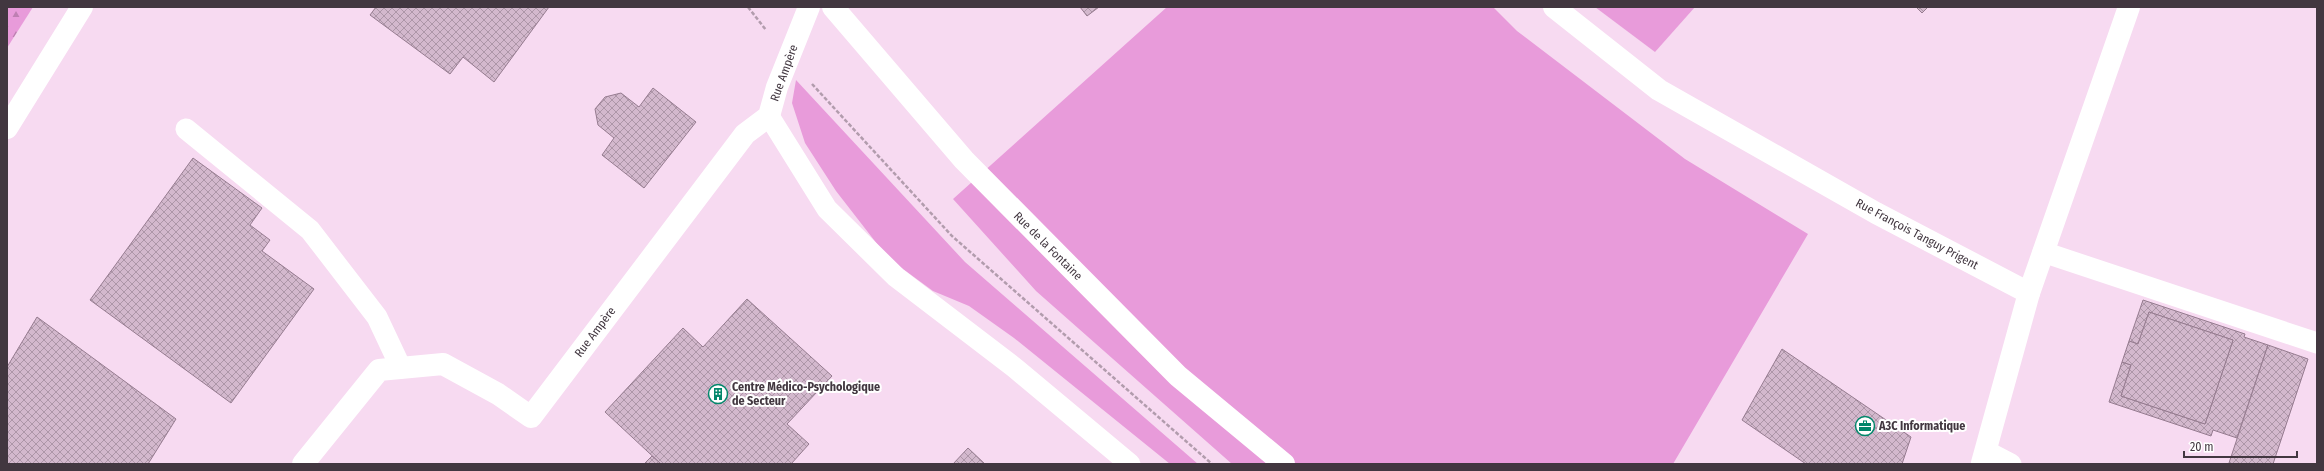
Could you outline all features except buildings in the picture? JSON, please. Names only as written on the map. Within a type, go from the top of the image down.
[{"type":"street","points":[[7,128],[82,7]]},
{"type":"street","name":"Rue Ampère","points":[[303,464],[380,370],[443,364],[498,394],[531,417],[745,134],[769,116],[777,87],[809,7]]},
{"type":"street","name":"Rue de la Fontaine","points":[[834,7],[964,160],[1178,376],[1284,464]]},
{"type":"street","name":"Rue François Tanguy Prigent","points":[[1554,7],[1660,90],[1876,213],[2029,293]]},
{"type":"street","points":[[1984,457],[2029,293],[2129,7]]},
{"type":"lane","points":[[769,116],[827,210],[896,277],[1015,368],[1130,464]]},
{"type":"lane","points":[[186,129],[310,230],[376,317],[401,368]]},
{"type":"lane","points":[[2043,252],[2317,343]]},
{"type":"lane","points":[[1984,457],[2011,464]]},
{"type":"path","points":[[748,7],[789,58],[952,236],[1212,464]]},
{"type":"green space","points":[[7,7],[33,7],[7,48]]},
{"type":"green space","points":[[1167,7],[1493,7],[1517,31],[1685,159],[1808,234],[1673,464],[1232,464],[1036,291],[953,199]]},
{"type":"green space","points":[[1595,7],[1695,7],[1655,52]]},
{"type":"green space","points":[[796,80],[965,262],[1198,464],[1170,464],[1014,338],[969,306],[933,291],[888,258],[836,191],[805,143],[792,103]]},
{"type":"place","name":"Centre Médico-Psychologique de Secteur","points":[[718,394]]},
{"type":"place","name":"A3C Informatique","points":[[1865,426]]}]
